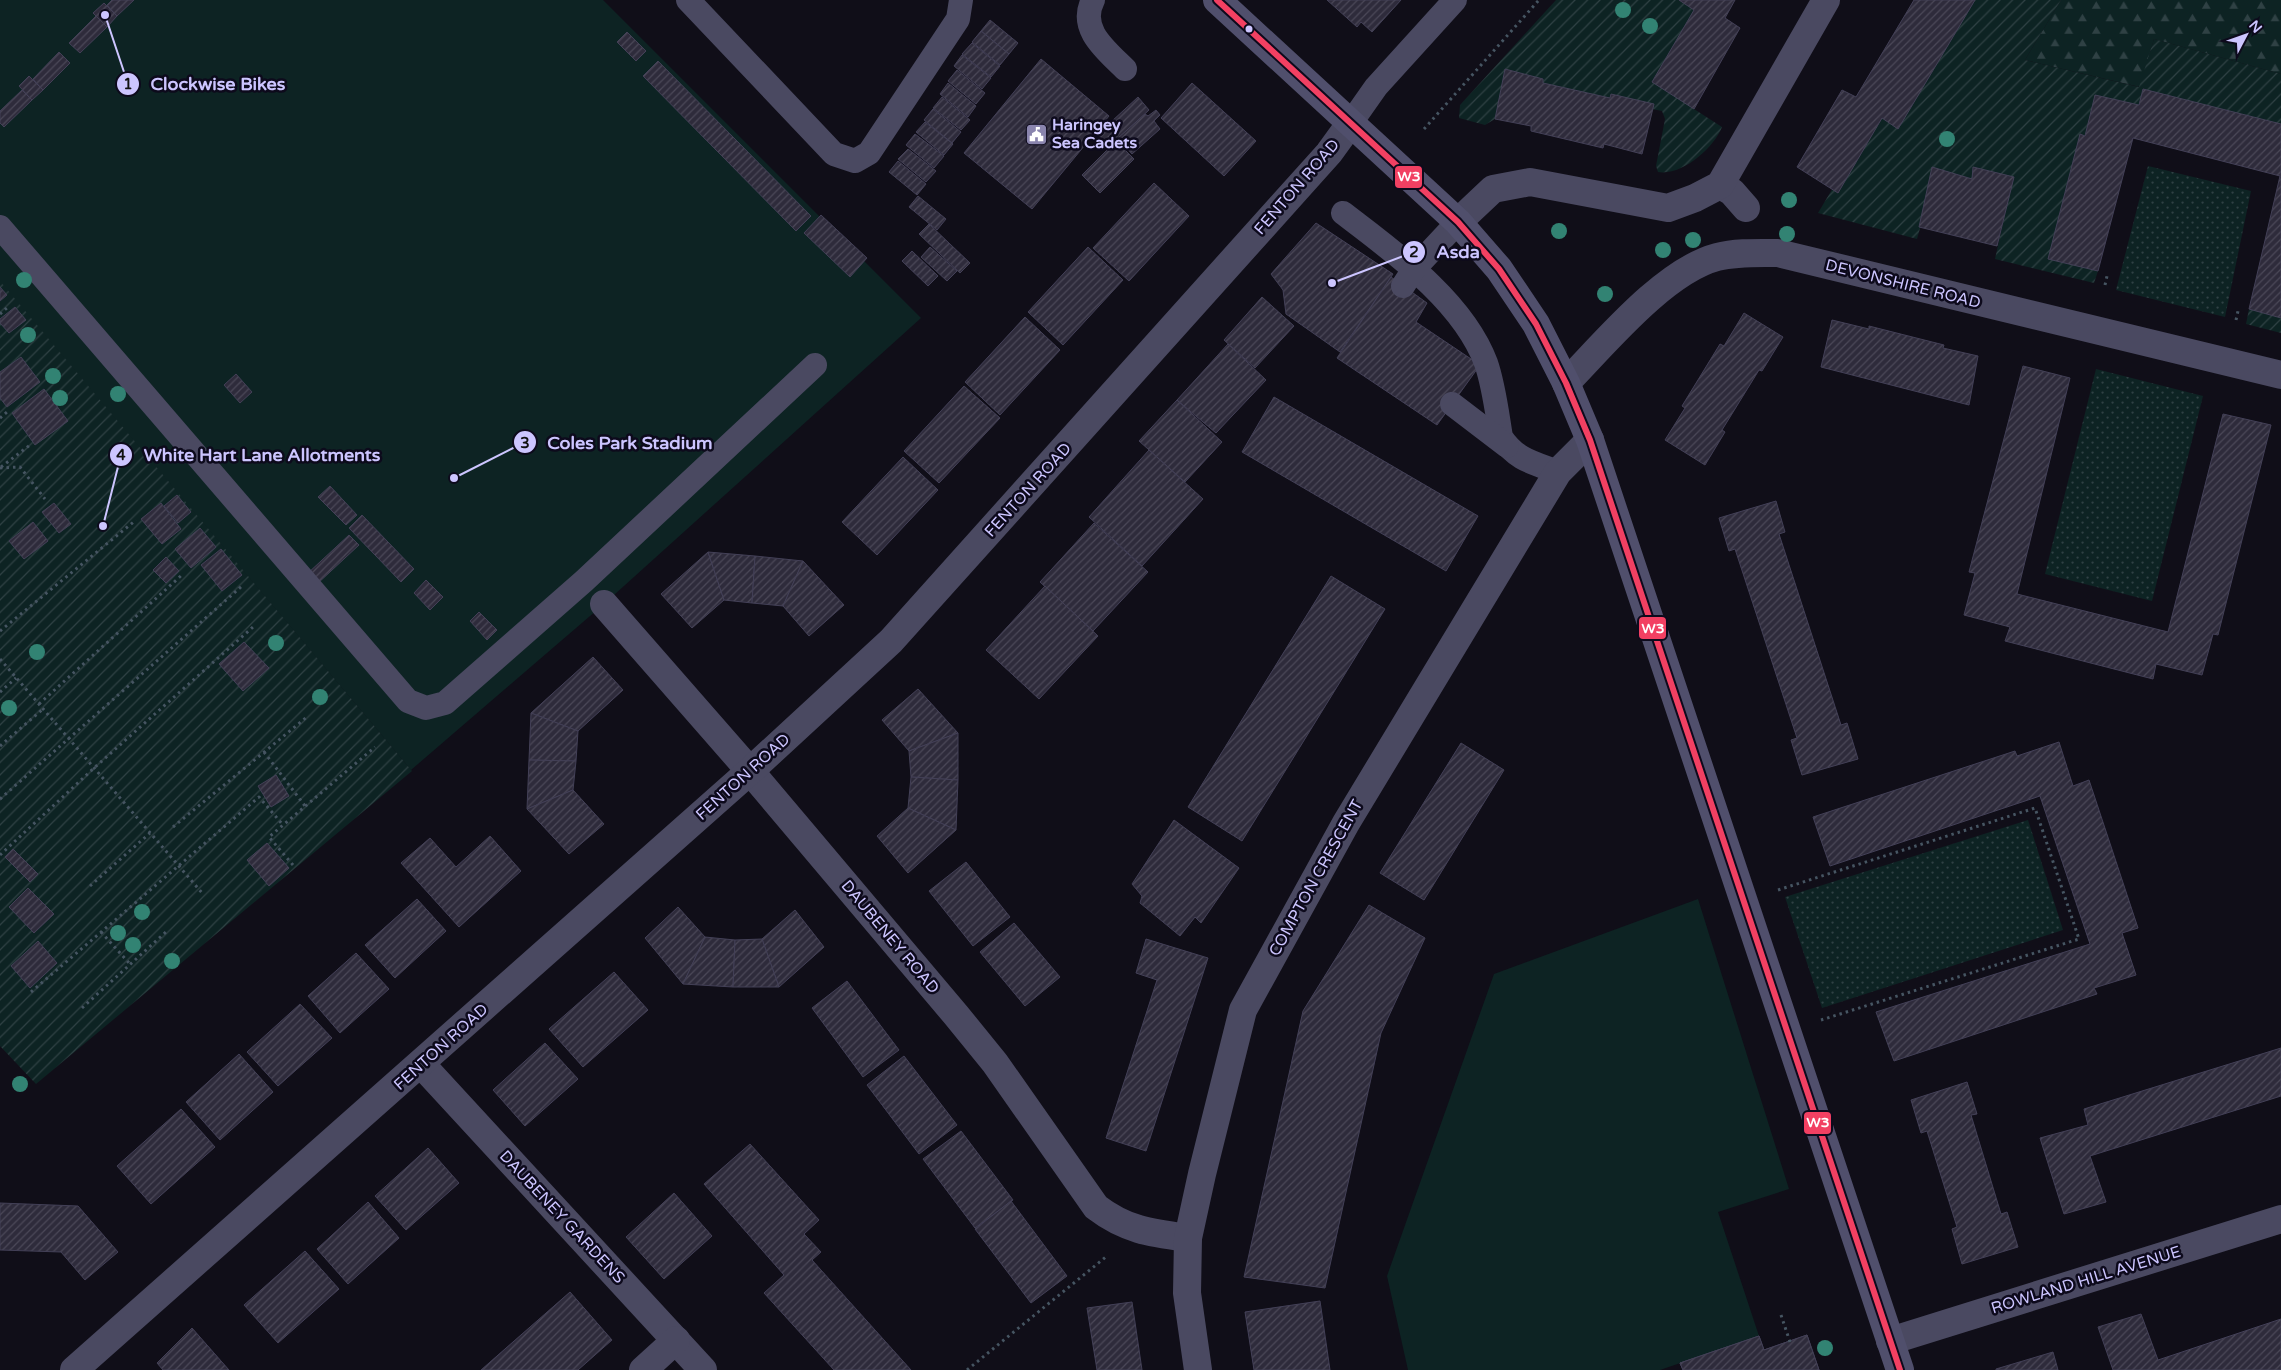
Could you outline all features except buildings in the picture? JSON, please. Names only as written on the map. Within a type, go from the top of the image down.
[{"type":"street","points":[[1217,0],[1458,222],[1498,269],[1536,324],[1566,383],[1590,440],[1900,1370]]},
{"type":"street","points":[[1458,222],[1493,189],[1530,182],[1668,208],[1695,198],[1720,185],[1826,0]]},
{"type":"street","name":"FENTON ROAD","points":[[74,1370],[750,771],[908,626],[1322,160],[1350,124]]},
{"type":"street","points":[[1720,185],[1732,192],[1746,208]]},
{"type":"street","name":"DEVONSHIRE ROAD","points":[[1566,383],[1598,347],[1656,293],[1688,270],[1716,257],[1738,253],[1778,254],[2281,375]]},
{"type":"street","name":"COMPTON CRESCENT","points":[[1198,1370],[1187,1293],[1188,1238],[1243,1010],[1346,823],[1558,472],[1590,440]]},
{"type":"street","name":"DAUBENEY ROAD","points":[[604,604],[750,771],[995,1063],[1096,1207],[1112,1219],[1139,1231],[1188,1238]]},
{"type":"street","name":"DAUBENEY GARDENS","points":[[421,1064],[703,1370]]},
{"type":"street","name":"ROWLAND HILL AVENUE","points":[[1890,1342],[2281,1219]]},
{"type":"street","points":[[643,1370],[676,1340]]},
{"type":"lane","points":[[688,0],[834,154],[855,161],[869,153],[937,51],[958,19],[961,0]]},
{"type":"lane","points":[[712,0],[713,25]]},
{"type":"lane","points":[[1093,0],[1088,9],[1088,24],[1100,45],[1125,69]]},
{"type":"lane","points":[[1350,124],[1376,87],[1455,0]]},
{"type":"lane","points":[[1343,213],[1408,277],[1443,298],[1477,345],[1489,374],[1501,437],[1507,446]]},
{"type":"lane","points":[[1408,277],[1458,222]]},
{"type":"lane","points":[[0,227],[408,700],[426,708],[445,703],[584,581],[815,365]]},
{"type":"lane","points":[[1452,404],[1507,446],[1519,458],[1558,472]]},
{"type":"lane","points":[[584,581],[604,604]]},
{"type":"path","points":[[1424,129],[1539,0]]},
{"type":"path","points":[[2105,285],[2107,276]]},
{"type":"path","points":[[0,314],[8,307]]},
{"type":"path","points":[[2236,320],[2238,311]]},
{"type":"path","points":[[0,418],[7,412]]},
{"type":"path","points":[[20,467],[0,468],[30,445]]},
{"type":"path","points":[[13,458],[45,499]]},
{"type":"path","points":[[0,631],[136,520]]},
{"type":"path","points":[[38,704],[183,574]]},
{"type":"path","points":[[0,799],[242,586]]},
{"type":"path","points":[[0,854],[253,627]]},
{"type":"path","points":[[0,660],[203,894]]},
{"type":"path","points":[[0,692],[16,678]]},
{"type":"path","points":[[0,746],[43,709]]},
{"type":"path","points":[[173,828],[308,716]]},
{"type":"path","points":[[293,865],[269,837],[375,747]]},
{"type":"path","points":[[264,752],[305,806]]},
{"type":"path","points":[[31,992],[259,797],[283,825]]},
{"type":"path","points":[[1777,890],[2035,808],[2079,940],[1820,1021]]},
{"type":"path","points":[[90,886],[150,833]]},
{"type":"path","points":[[82,1008],[167,931]]},
{"type":"path","points":[[101,932],[130,964]]},
{"type":"path","points":[[967,1370],[1139,1231]]},
{"type":"path","points":[[1781,1315],[1790,1342]]},
{"type":"green space","points":[[0,0],[603,0],[921,318],[604,604],[411,770],[0,282]]},
{"type":"green space","points":[[1556,0],[1691,0],[1700,7],[1694,109],[1722,127],[1705,152],[1677,170],[1658,172],[1656,166],[1665,119],[1662,111],[1506,80],[1495,119],[1485,125],[1459,118],[1460,105]]},
{"type":"green space","points":[[1945,0],[2061,0],[2025,60],[2139,87],[2154,39],[2281,74],[2281,129],[2141,107],[2094,267],[2098,271],[2094,283],[1995,259],[2013,177],[1967,181],[1921,225],[1917,239],[1818,213]]},
{"type":"green space","points":[[2061,0],[2281,0],[2281,74],[2154,39],[2140,87],[2025,60]]},
{"type":"green space","points":[[2148,166],[2251,191],[2225,317],[2116,290]]},
{"type":"green space","points":[[0,281],[412,771],[36,1084],[0,1046]]},
{"type":"green space","points":[[2249,309],[2281,316],[2281,333],[2246,324]]},
{"type":"green space","points":[[2096,369],[2203,396],[2152,601],[2045,574]]},
{"type":"green space","points":[[2028,820],[2063,930],[1822,1008],[1785,897]]},
{"type":"green space","points":[[1698,899],[1789,1189],[1718,1212],[1759,1336],[1660,1370],[1408,1370],[1387,1276],[1494,974]]},
{"type":"transit line","name":"W3","points":[[1217,0],[1458,222],[1499,269],[1536,324],[1566,383],[1590,440],[1900,1370]]},
{"type":"place","name":"Clockwise Bikes","points":[[105,15]]},
{"type":"place","name":"Haringey Sea Cadets","points":[[1036,134]]},
{"type":"place","name":"Asda","points":[[1332,283]]},
{"type":"place","name":"Coles Park Stadium","points":[[454,478]]},
{"type":"place","name":"White Hart Lane Allotments","points":[[103,526]]}]
